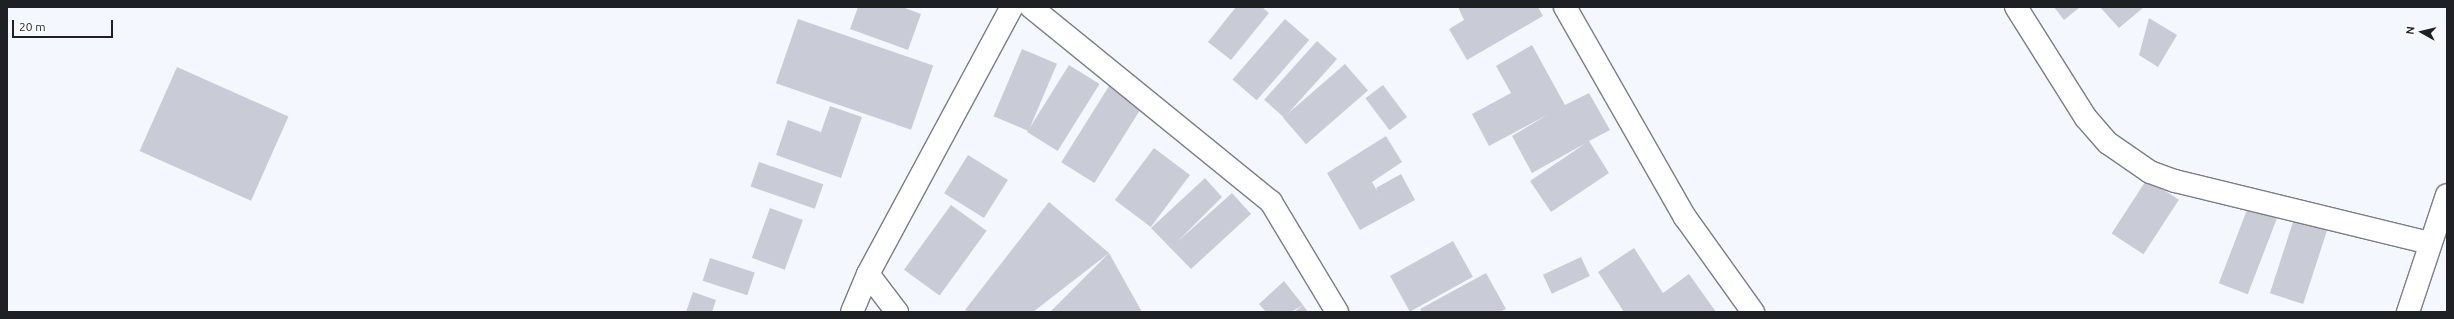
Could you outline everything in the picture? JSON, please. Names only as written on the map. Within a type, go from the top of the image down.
[{"type":"street","points":[[852,312],[868,274],[1012,7]]},
{"type":"street","points":[[1031,7],[1271,202],[1337,312]]},
{"type":"street","points":[[1565,7],[1685,217],[1753,312]]},
{"type":"street","points":[[2016,7],[2086,118],[2108,143],[2150,172],[2175,181],[2430,243]]},
{"type":"street","points":[[2408,312],[2447,195]]},
{"type":"street","points":[[868,274],[897,312]]},
{"type":"building","points":[[858,7],[902,7],[921,14],[908,50],[850,29]]},
{"type":"building","points":[[1236,7],[1262,7],[1269,13],[1231,60],[1208,42]]},
{"type":"building","points":[[1458,7],[1538,7],[1543,16],[1467,60],[1449,29],[1464,20]]},
{"type":"building","points":[[2054,7],[2080,7],[2064,20]]},
{"type":"building","points":[[2100,7],[2144,7],[2119,28]]},
{"type":"building","points":[[2149,18],[2177,35],[2158,67],[2139,55]]},
{"type":"building","points":[[798,19],[933,66],[911,130],[776,83]]},
{"type":"building","points":[[1285,19],[1309,40],[1257,100],[1233,79]]},
{"type":"building","points":[[1317,41],[1337,59],[1284,118],[1264,100]]},
{"type":"building","points":[[1532,45],[1565,105],[1589,93],[1610,130],[1589,141],[1609,173],[1551,212],[1530,181],[1586,143],[1532,173],[1512,136],[1549,114],[1489,146],[1472,114],[1511,93],[1496,66]]},
{"type":"building","points":[[1022,49],[1057,64],[1028,131],[993,116]]},
{"type":"building","points":[[1345,64],[1368,90],[1306,144],[1283,118]]},
{"type":"building","points":[[1069,65],[1100,84],[1058,151],[1027,132]]},
{"type":"building","points":[[177,67],[288,117],[251,201],[140,151]]},
{"type":"building","points":[[1383,85],[1407,117],[1390,130],[1365,98]]},
{"type":"building","points":[[1109,86],[1142,107],[1094,183],[1061,162]]},
{"type":"building","points":[[830,106],[862,117],[841,178],[776,155],[788,120],[821,132]]},
{"type":"building","points":[[1386,136],[1402,162],[1372,182],[1379,194],[1376,188],[1401,174],[1415,200],[1360,230],[1327,173]]},
{"type":"building","points":[[1154,148],[1190,175],[1151,227],[1115,200]]},
{"type":"building","points":[[968,155],[1008,180],[984,218],[944,193]]},
{"type":"building","points":[[759,162],[823,184],[815,209],[751,187]]},
{"type":"building","points":[[1205,178],[1222,197],[1177,242],[1232,193],[1251,214],[1191,269],[1151,228]]},
{"type":"building","points":[[2147,179],[2179,200],[2143,254],[2112,234]]},
{"type":"building","points":[[1049,202],[1109,253],[1033,312],[969,312],[965,310]]},
{"type":"building","points":[[2250,202],[2279,213],[2248,294],[2219,283]]},
{"type":"building","points":[[951,205],[987,231],[940,296],[904,270]]},
{"type":"building","points":[[770,208],[803,220],[785,270],[752,258]]},
{"type":"building","points":[[2294,219],[2327,230],[2303,304],[2270,293]]},
{"type":"building","points":[[1453,241],[1473,277],[1410,312],[1390,276]]},
{"type":"building","points":[[1634,248],[1663,293],[1689,274],[1716,312],[1624,312],[1598,272]]},
{"type":"building","points":[[1109,253],[1142,312],[1050,312]]},
{"type":"building","points":[[1581,257],[1590,276],[1552,294],[1543,275]]},
{"type":"building","points":[[710,258],[755,273],[747,295],[703,281]]},
{"type":"building","points":[[1486,273],[1506,309],[1500,312],[1422,312],[1420,309]]},
{"type":"building","points":[[1284,281],[1303,305],[1291,312],[1266,312],[1259,304]]},
{"type":"building","points":[[693,292],[716,300],[712,312],[686,312]]},
{"type":"building","points":[[1303,305],[1308,312],[1294,312]]}]
